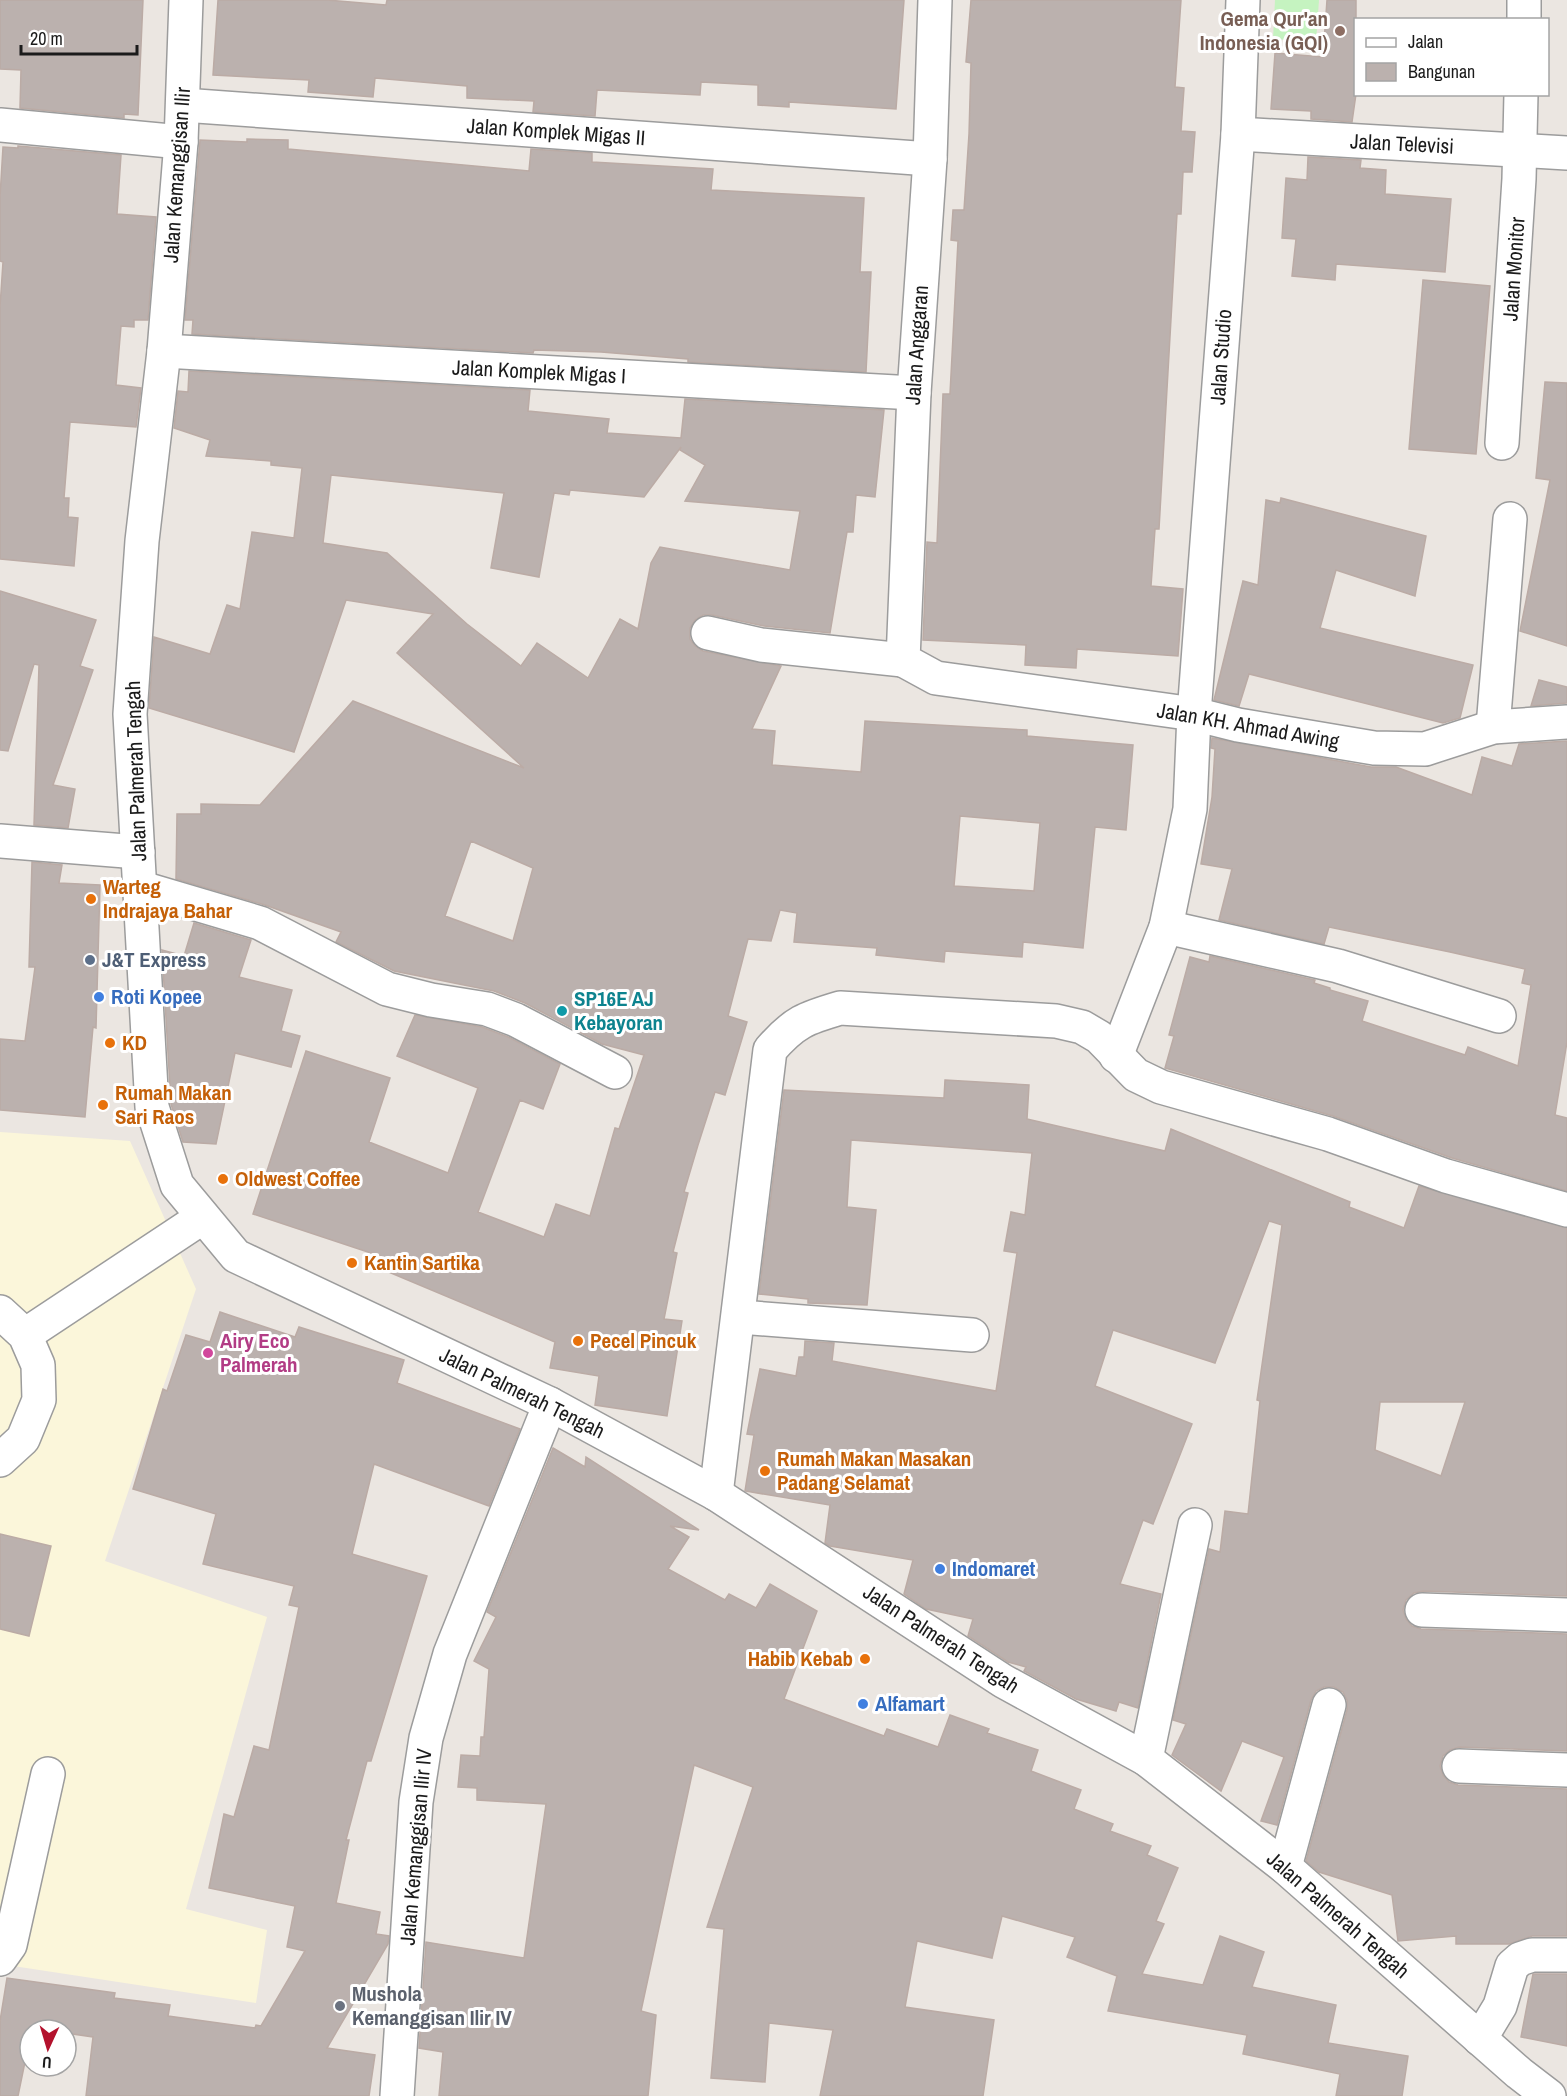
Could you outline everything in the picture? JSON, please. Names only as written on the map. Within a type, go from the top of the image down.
[{"type":"street","name":"Jalan Kemanggisan Ilir","points":[[164,351],[181,142],[186,0]]},
{"type":"street","name":"Jalan Anggaran","points":[[916,668],[914,393],[930,159],[935,0]]},
{"type":"street","name":"Jalan Studio","points":[[1116,1056],[1166,927],[1190,809],[1194,714],[1238,134],[1243,0]]},
{"type":"street","points":[[1524,0],[1524,18]]},
{"type":"street","name":"Jalan Monitor","points":[[1502,443],[1519,179],[1521,96]]},
{"type":"street","name":"Jalan Komplek Migas II","points":[[183,105],[930,159]]},
{"type":"street","points":[[0,125],[181,142]]},
{"type":"street","name":"Jalan Televisi","points":[[1238,134],[1567,153]]},
{"type":"street","name":"Jalan Komplek Migas I","points":[[164,351],[914,393]]},
{"type":"street","name":"Jalan Palmerah Tengah","points":[[164,351],[142,541],[130,714],[152,1107],[177,1185],[236,1256],[550,1404],[717,1494],[1004,1681],[1146,1759],[1285,1867],[1480,2038],[1519,2085],[1550,2096]]},
{"type":"street","points":[[1492,728],[1510,519]]},
{"type":"street","name":"Jalan KH. Ahmad Awing","points":[[708,633],[761,645],[1194,714],[1239,725],[1374,748],[1425,749],[1492,728],[1567,722]]},
{"type":"street","points":[[0,841],[138,852]]},
{"type":"street","points":[[141,888],[260,923],[387,989],[431,1000],[487,1009],[506,1016],[587,1055],[615,1072]]},
{"type":"street","points":[[1166,927],[1338,966],[1499,1016]]},
{"type":"street","points":[[717,1494],[740,1317],[770,1050],[789,1028],[812,1017],[840,1008],[1056,1021],[1082,1027],[1100,1037],[1136,1075],[1161,1087],[1328,1134],[1446,1176],[1567,1210]]},
{"type":"street","points":[[25,1335],[203,1216]]},
{"type":"street","points":[[0,1312],[25,1335],[38,1365],[39,1400],[23,1440],[0,1460]]},
{"type":"street","points":[[740,1317],[972,1335]]},
{"type":"street","name":"Jalan Kemanggisan Ilir IV","points":[[397,2096],[416,1802],[426,1738],[450,1654],[550,1404]]},
{"type":"street","points":[[1146,1759],[1195,1525]]},
{"type":"street","points":[[1422,1610],[1567,1615]]},
{"type":"street","points":[[1285,1867],[1329,1705]]},
{"type":"street","points":[[1459,1766],[1567,1770]]},
{"type":"street","points":[[0,1959],[10,1945],[48,1774]]},
{"type":"street","points":[[1480,2038],[1500,2006],[1512,1966],[1520,1959],[1532,1955],[1567,1955]]},
{"type":"shaded area","points":[[0,1132],[130,1141],[196,1289],[105,1561],[267,1617],[186,1909],[267,1930],[256,2003],[0,1964]]},
{"type":"green space","points":[[1275,0],[1319,0],[1316,42],[1273,39]]},
{"type":"building","points":[[0,0],[143,0],[138,115],[124,114],[124,118],[20,108],[21,70],[0,69]]},
{"type":"building","points":[[218,0],[327,0],[386,5],[387,0],[904,0],[896,109],[789,102],[789,107],[758,105],[758,85],[701,82],[700,95],[597,90],[595,116],[533,112],[534,101],[467,98],[467,86],[375,78],[373,97],[308,92],[309,80],[213,75]]},
{"type":"building","points":[[971,0],[1181,0],[1175,87],[1184,88],[1181,131],[1195,132],[1192,172],[1183,172],[1181,214],[1177,214],[1159,529],[1155,529],[1151,586],[1183,589],[1178,656],[1077,649],[1076,668],[1025,665],[1026,645],[923,640],[927,542],[937,543],[943,394],[950,394],[958,241],[951,240],[953,210],[964,210],[971,63],[966,62]]},
{"type":"building","points":[[1327,0],[1356,0],[1356,18],[1354,18],[1356,96],[1352,122],[1311,119],[1311,111],[1271,109],[1275,53],[1323,57]]},
{"type":"building","points":[[247,139],[288,140],[288,149],[529,171],[531,149],[592,153],[592,162],[713,169],[711,190],[864,198],[860,272],[871,272],[866,372],[688,362],[688,359],[601,352],[534,350],[533,353],[192,334],[193,320],[185,320],[200,140],[247,142]]},
{"type":"building","points":[[18,146],[121,155],[117,214],[156,217],[148,320],[134,320],[134,327],[121,326],[116,385],[141,388],[136,427],[70,422],[64,498],[69,498],[68,517],[78,518],[74,566],[0,559],[0,307],[3,262],[0,261],[0,197],[3,147],[18,148]]},
{"type":"building","points":[[1308,157],[1361,160],[1360,168],[1386,170],[1385,194],[1451,199],[1445,272],[1336,264],[1335,280],[1292,276],[1296,239],[1282,238],[1286,178],[1307,180]]},
{"type":"building","points":[[1423,280],[1490,286],[1476,454],[1409,449]]},
{"type":"building","points":[[189,371],[530,390],[528,411],[609,419],[607,433],[681,438],[685,399],[884,410],[875,497],[856,495],[853,532],[847,532],[830,633],[764,626],[712,615],[703,615],[695,620],[690,628],[690,639],[703,651],[781,666],[752,729],[775,731],[772,765],[861,772],[865,721],[1027,730],[1027,736],[1133,745],[1126,830],[1095,827],[1083,948],[1023,942],[1022,957],[945,951],[944,962],[876,955],[877,948],[794,942],[797,913],[780,910],[771,941],[748,939],[728,1016],[747,1022],[725,1095],[715,1092],[684,1192],[688,1193],[673,1252],[677,1253],[664,1319],[682,1321],[667,1416],[595,1405],[599,1376],[550,1368],[555,1342],[384,1270],[389,1259],[253,1214],[306,1051],[390,1078],[369,1142],[448,1173],[478,1088],[397,1056],[415,1015],[482,1027],[508,1037],[560,1064],[543,1109],[520,1100],[478,1212],[544,1237],[556,1204],[590,1216],[615,1128],[619,1129],[644,1055],[602,1044],[525,1003],[494,991],[394,971],[336,942],[341,932],[265,905],[176,879],[177,814],[201,814],[201,804],[260,805],[353,701],[524,768],[397,653],[433,614],[346,600],[294,752],[149,708],[154,637],[210,654],[227,605],[240,609],[252,532],[294,538],[302,468],[271,465],[271,461],[206,456],[210,440],[174,428],[178,391],[188,392]],"holes":[[[681,447],[680,450],[705,465],[685,501],[800,511],[790,570],[660,547],[651,563],[638,629],[620,619],[588,678],[537,643],[521,666],[467,624],[387,553],[323,543],[331,475],[504,493],[491,568],[539,577],[554,493],[569,495],[570,490],[644,497]],[[960,816],[1040,823],[1034,891],[954,886]],[[471,841],[533,868],[513,941],[445,916]]]},
{"type":"building","points":[[1545,382],[1567,383],[1567,646],[1520,631],[1550,480],[1536,478]]},
{"type":"building","points":[[1281,498],[1426,536],[1415,596],[1336,570],[1320,628],[1473,665],[1460,718],[1443,723],[1249,674],[1239,706],[1214,700],[1243,581],[1258,585],[1266,500],[1280,503]]},
{"type":"building","points":[[0,591],[96,620],[80,666],[93,670],[53,785],[75,789],[68,828],[34,825],[39,665],[34,664],[8,751],[0,750]]},
{"type":"building","points":[[1539,680],[1567,687],[1567,703],[1531,706]]},
{"type":"building","points":[[1212,738],[1371,767],[1396,767],[1472,795],[1482,757],[1512,766],[1519,744],[1567,741],[1567,1042],[1555,1115],[1567,1118],[1567,1191],[1452,1158],[1333,1116],[1165,1068],[1174,1036],[1169,1035],[1190,957],[1209,962],[1210,956],[1315,980],[1314,983],[1330,988],[1330,990],[1368,1001],[1362,1021],[1465,1055],[1468,1047],[1518,1066],[1531,985],[1522,983],[1525,969],[1450,952],[1329,927],[1324,944],[1219,920],[1232,869],[1201,864],[1212,797],[1215,749],[1211,748]]},
{"type":"building","points":[[32,862],[62,865],[59,883],[100,885],[96,1028],[93,1027],[85,1117],[0,1110],[0,1039],[25,1041],[35,967],[29,967]]},
{"type":"building","points":[[194,923],[251,940],[239,977],[292,990],[281,1031],[300,1036],[291,1067],[235,1053],[216,1144],[183,1142],[171,1104],[162,950],[184,956]]},
{"type":"building","points":[[945,1080],[1029,1085],[1027,1119],[1165,1151],[1171,1129],[1350,1202],[1349,1207],[1404,1228],[1419,1186],[1567,1228],[1567,1596],[1423,1591],[1414,1593],[1406,1600],[1403,1610],[1412,1626],[1421,1629],[1567,1634],[1567,1751],[1459,1747],[1443,1756],[1440,1766],[1449,1782],[1458,1785],[1567,1789],[1567,1936],[1532,1936],[1509,1944],[1456,1944],[1456,1936],[1398,1941],[1392,1895],[1319,1872],[1306,1861],[1347,1710],[1347,1700],[1343,1692],[1334,1687],[1324,1687],[1316,1691],[1311,1700],[1277,1825],[1261,1821],[1284,1757],[1242,1741],[1221,1791],[1172,1755],[1186,1724],[1173,1720],[1209,1549],[1220,1552],[1225,1511],[1248,1514],[1260,1401],[1257,1400],[1282,1225],[1269,1221],[1215,1363],[1113,1330],[1095,1386],[1192,1424],[1153,1524],[1143,1520],[1120,1584],[1161,1594],[1138,1708],[1119,1702],[1116,1711],[1076,1699],[1024,1671],[1026,1667],[1008,1662],[968,1636],[973,1619],[926,1609],[904,1594],[913,1560],[830,1546],[825,1543],[830,1505],[745,1491],[754,1435],[747,1434],[760,1369],[796,1376],[799,1357],[804,1357],[805,1341],[834,1343],[832,1361],[996,1391],[1017,1253],[1004,1251],[1011,1212],[1025,1215],[1032,1153],[851,1140],[847,1207],[876,1210],[867,1305],[808,1303],[808,1299],[759,1294],[784,1090],[944,1098]],"holes":[[[1380,1402],[1465,1402],[1441,1476],[1375,1450]]]},
{"type":"building","points":[[220,1312],[295,1337],[299,1327],[404,1360],[397,1383],[520,1429],[489,1506],[374,1464],[352,1554],[427,1576],[371,1761],[367,1761],[346,1840],[349,1840],[336,1903],[380,1912],[376,1934],[389,1936],[388,1944],[327,2048],[375,2055],[369,2096],[86,2096],[93,2037],[78,2035],[78,2018],[18,2018],[18,2078],[22,2078],[18,2096],[0,2096],[0,2021],[7,1978],[115,1993],[114,1998],[170,2005],[168,2016],[255,2028],[256,2025],[261,2026],[305,1951],[287,1947],[295,1906],[209,1888],[224,1814],[234,1817],[254,1746],[269,1750],[299,1607],[289,1605],[294,1586],[203,1564],[216,1514],[133,1489],[163,1389],[167,1391],[186,1335],[210,1342]]},
{"type":"building","points":[[553,1448],[585,1467],[586,1457],[699,1530],[670,1526],[689,1537],[668,1569],[725,1600],[729,1594],[756,1608],[770,1584],[817,1611],[784,1699],[884,1736],[887,1729],[938,1747],[950,1715],[989,1729],[987,1733],[1038,1750],[1031,1771],[1081,1790],[1074,1809],[1113,1824],[1110,1831],[1151,1846],[1147,1855],[1178,1868],[1156,1921],[1164,1924],[1142,1974],[1203,1985],[1220,1936],[1264,1952],[1252,1987],[1336,2005],[1328,2043],[1408,2056],[1402,2096],[1336,2096],[1340,2074],[1243,2054],[1247,2035],[1108,2011],[1117,1976],[1067,1957],[1075,1937],[1002,1916],[992,1958],[917,1941],[905,2007],[994,2020],[983,2096],[820,2096],[833,2030],[769,2023],[765,2082],[711,2078],[724,1929],[707,1927],[753,1787],[694,1765],[641,2011],[656,2015],[648,2096],[439,2096],[443,2052],[419,2048],[426,1942],[524,1958],[546,1804],[477,1800],[477,1788],[458,1787],[461,1755],[480,1756],[481,1737],[484,1737],[489,1669],[474,1661],[496,1617],[487,1612]]},
{"type":"building","points":[[0,1534],[51,1546],[29,1636],[0,1629]]},
{"type":"building","points":[[1533,1974],[1567,1974],[1567,2046],[1521,2037]]},
{"type":"place","name":"Gema Qur'an Indonesia (GQI)","points":[[1340,31]]},
{"type":"place","name":"Warteg Indrajaya Bahar","points":[[91,899]]},
{"type":"place","name":"J&T Express","points":[[90,960]]},
{"type":"place","name":"Roti Kopee","points":[[99,997]]},
{"type":"place","name":"SP16E AJ Kebayoran","points":[[562,1011]]},
{"type":"place","name":"KD","points":[[110,1043]]},
{"type":"place","name":"Rumah Makan Sari Raos","points":[[103,1105]]},
{"type":"place","name":"Oldwest Coffee","points":[[223,1179]]},
{"type":"place","name":"Kantin Sartika","points":[[352,1263]]},
{"type":"place","name":"Pecel Pincuk","points":[[578,1341]]},
{"type":"place","name":"Airy Eco Palmerah","points":[[208,1353]]},
{"type":"place","name":"Rumah Makan Masakan Padang Selamat","points":[[765,1471]]},
{"type":"place","name":"Indomaret","points":[[940,1569]]},
{"type":"place","name":"Habib Kebab","points":[[865,1659]]},
{"type":"place","name":"Alfamart","points":[[863,1704]]},
{"type":"place","name":"Mushola Kemanggisan Ilir IV","points":[[340,2006]]}]
